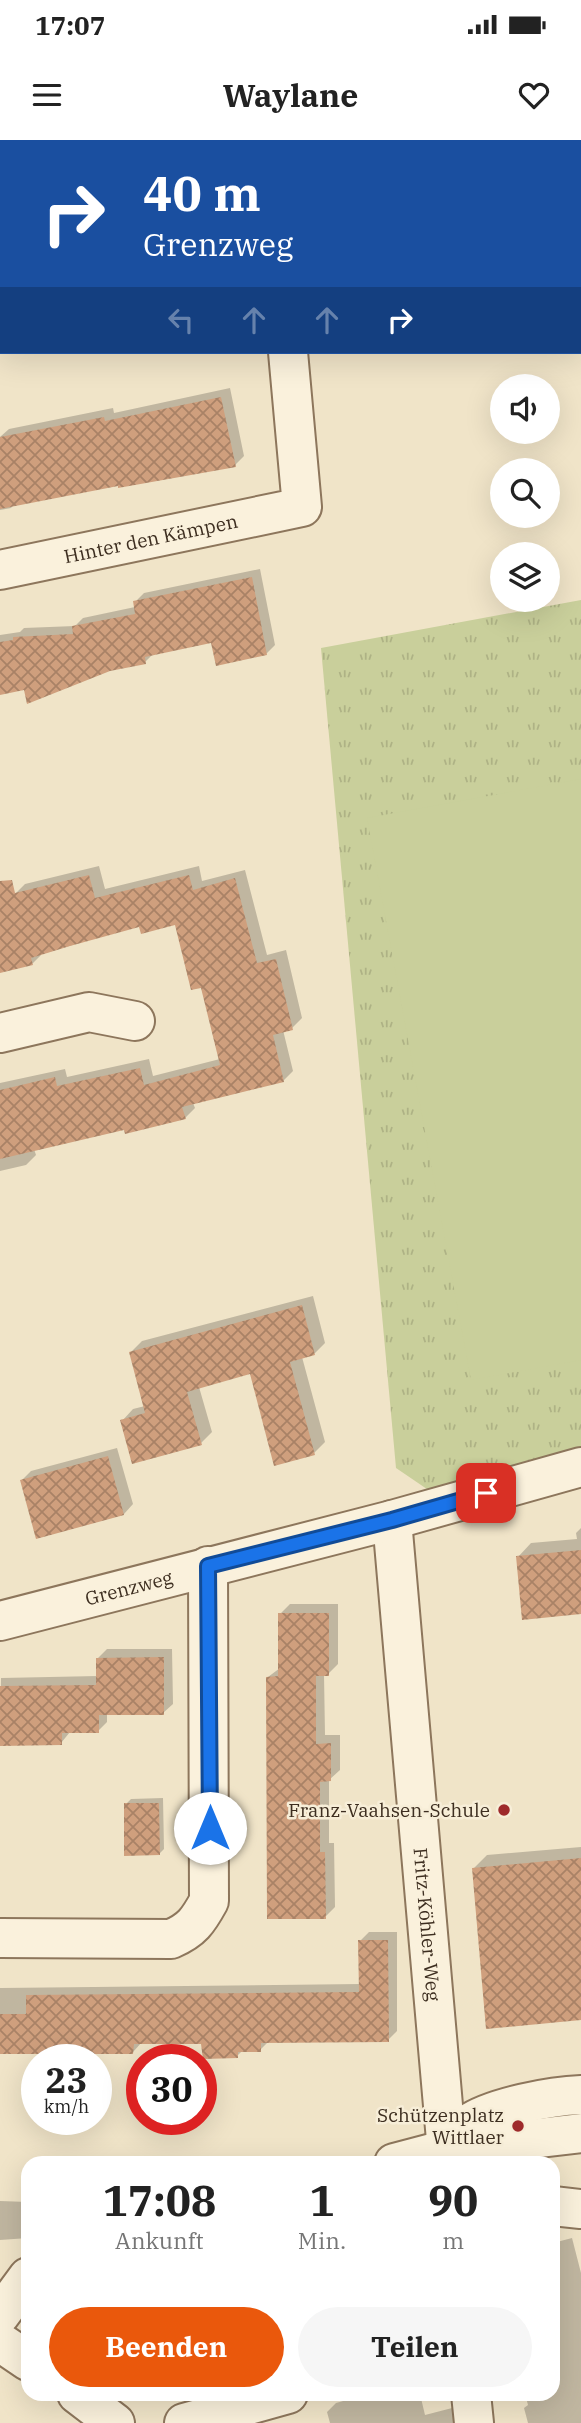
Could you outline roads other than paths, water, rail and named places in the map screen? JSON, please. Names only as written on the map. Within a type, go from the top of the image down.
[{"type":"street","name":"Hinter den Kämpen","points":[[0,570],[302,507],[288,354]]},
{"type":"street","points":[[0,1033],[89,1012],[135,1021]]},
{"type":"street","name":"Grenzweg","points":[[0,1620],[392,1520],[581,1467]]},
{"type":"street","name":"Fritz-Köhler-Weg","points":[[392,1520],[441,2084],[452,2156]]},
{"type":"street","points":[[0,1938],[171,1938],[187,1932],[209,1901],[208,1566]]},
{"type":"street","points":[[453,2156],[467,2124],[498,2110],[567,2095],[581,2095]]},
{"type":"street","points":[[467,2156],[581,2133]]},
{"type":"street","points":[[560,2207],[581,2209]]},
{"type":"street","points":[[0,2315],[21,2286]]},
{"type":"street","points":[[0,2342],[21,2356]]},
{"type":"street","points":[[86,2401],[115,2423]]},
{"type":"street","points":[[184,2423],[263,2401]]},
{"type":"street","points":[[472,2401],[474,2423]]},
{"type":"place","name":"Franz-Vaahsen-Schule","points":[[504,1810]]},
{"type":"place","name":"Schützenplatz Wittlaer","points":[[518,2126]]}]
